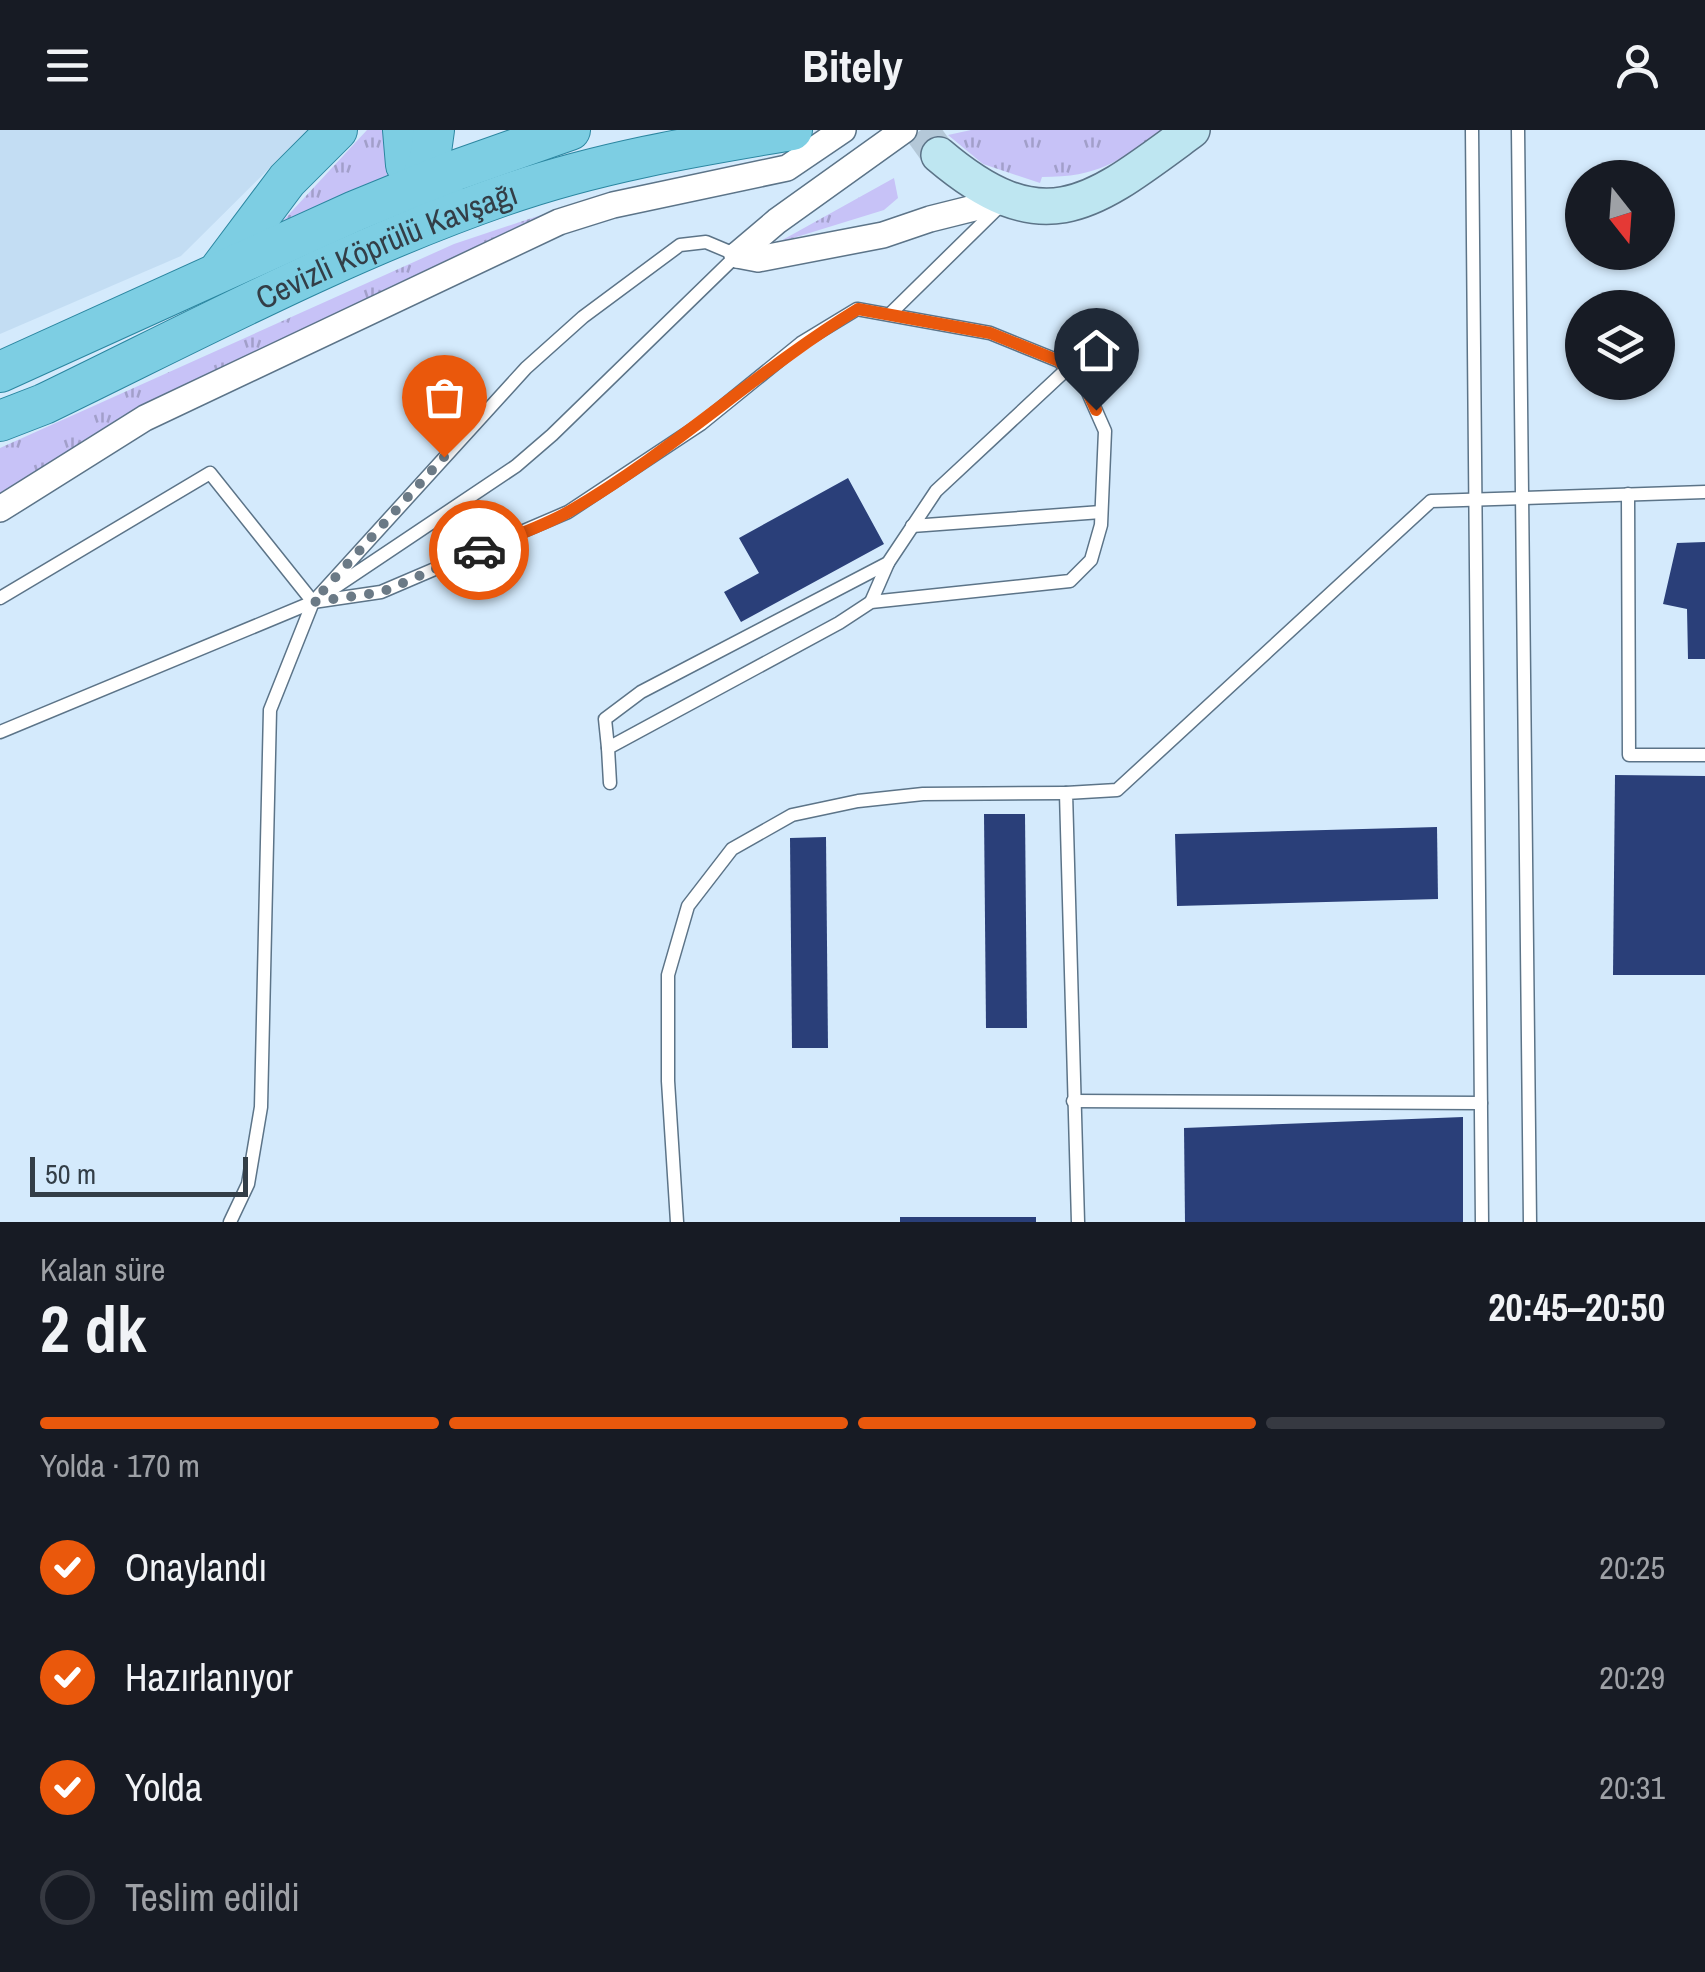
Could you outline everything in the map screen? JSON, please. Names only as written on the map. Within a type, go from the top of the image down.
[{"type":"main road","points":[[218,272],[288,180],[337,130]]},
{"type":"main road","points":[[404,130],[406,165],[420,186]]},
{"type":"main road","points":[[390,238],[420,186],[430,159],[434,130]]},
{"type":"main road","points":[[496,130],[560,133]]},
{"type":"main road","name":"Cevizli Köprülü Kavşağı","points":[[0,421],[44,404],[390,238],[506,194],[680,148],[792,130]]},
{"type":"main road","points":[[938,155],[983,189],[1032,208],[1069,204],[1100,193],[1127,179],[1192,130]]},
{"type":"main road","name":"Cevizli Köprülü Kavşağı","points":[[0,372],[355,211],[560,133]]},
{"type":"main road","points":[[420,186],[506,194]]},
{"type":"street","points":[[0,509],[145,418],[559,222],[613,206],[787,168],[842,130]]},
{"type":"street","points":[[736,255],[904,130]]},
{"type":"street","points":[[736,255],[758,259],[883,235],[1006,200]]},
{"type":"lane","points":[[1472,130],[1482,1222]]},
{"type":"lane","points":[[1518,130],[1530,1222]]},
{"type":"lane","points":[[891,312],[1006,200]]},
{"type":"lane","points":[[0,732],[313,602],[516,466],[736,255],[706,242],[680,245],[556,339],[388,516],[313,602],[270,710],[262,1107],[248,1184],[230,1222]]},
{"type":"lane","points":[[313,602],[382,592],[568,512],[701,424],[816,335],[858,309],[990,333],[1059,361],[1086,388],[1105,432],[1102,512],[1091,560],[1070,581],[872,602],[608,748]]},
{"type":"lane","points":[[872,602],[888,563],[936,491],[1067,369]]},
{"type":"lane","points":[[0,598],[210,474],[313,602]]},
{"type":"lane","points":[[676,1222],[668,1081],[668,975],[688,906],[732,849],[792,814],[858,801],[923,794],[1117,790],[1431,501],[1705,492]]},
{"type":"lane","points":[[1628,494],[1629,755],[1705,755]]},
{"type":"lane","points":[[912,526],[1102,512]]},
{"type":"lane","points":[[610,783],[604,718],[641,692],[888,563]]},
{"type":"lane","points":[[1066,793],[1078,1222]]},
{"type":"lane","points":[[1073,1102],[1481,1103]]},
{"type":"shaded area","points":[[0,130],[308,130],[181,256],[0,334]]},
{"type":"green space","points":[[367,130],[386,130],[390,181],[267,238]]},
{"type":"green space","points":[[971,130],[1163,130],[1107,166],[1078,174],[1042,177],[1040,183],[983,164],[948,135]]},
{"type":"green space","points":[[894,178],[898,198],[884,210],[777,243]]},
{"type":"green space","points":[[583,201],[479,246],[157,400],[0,496],[0,448],[454,244]]},
{"type":"building","points":[[848,478],[884,544],[741,622],[724,592],[759,573],[739,538]]},
{"type":"building","points":[[1705,542],[1705,659],[1688,659],[1687,609],[1663,604],[1677,543]]},
{"type":"building","points":[[1615,775],[1705,776],[1705,975],[1613,975]]},
{"type":"building","points":[[984,814],[1025,814],[1027,1028],[986,1028]]},
{"type":"building","points":[[1437,827],[1438,899],[1177,906],[1175,834]]},
{"type":"building","points":[[826,837],[828,1048],[792,1048],[790,838]]},
{"type":"building","points":[[1463,1117],[1463,1222],[1185,1222],[1184,1128]]},
{"type":"building","points":[[900,1217],[1036,1217],[1036,1222],[900,1222]]},
{"type":"tunnel","points":[[921,130],[939,155]]},
{"type":"way so far","points":[[444,457],[313,602],[382,592],[479,550]]},
{"type":"route","points":[[479,550],[568,512],[701,424],[802,344],[858,309],[990,333],[1059,361],[1086,388],[1096,410]]}]
